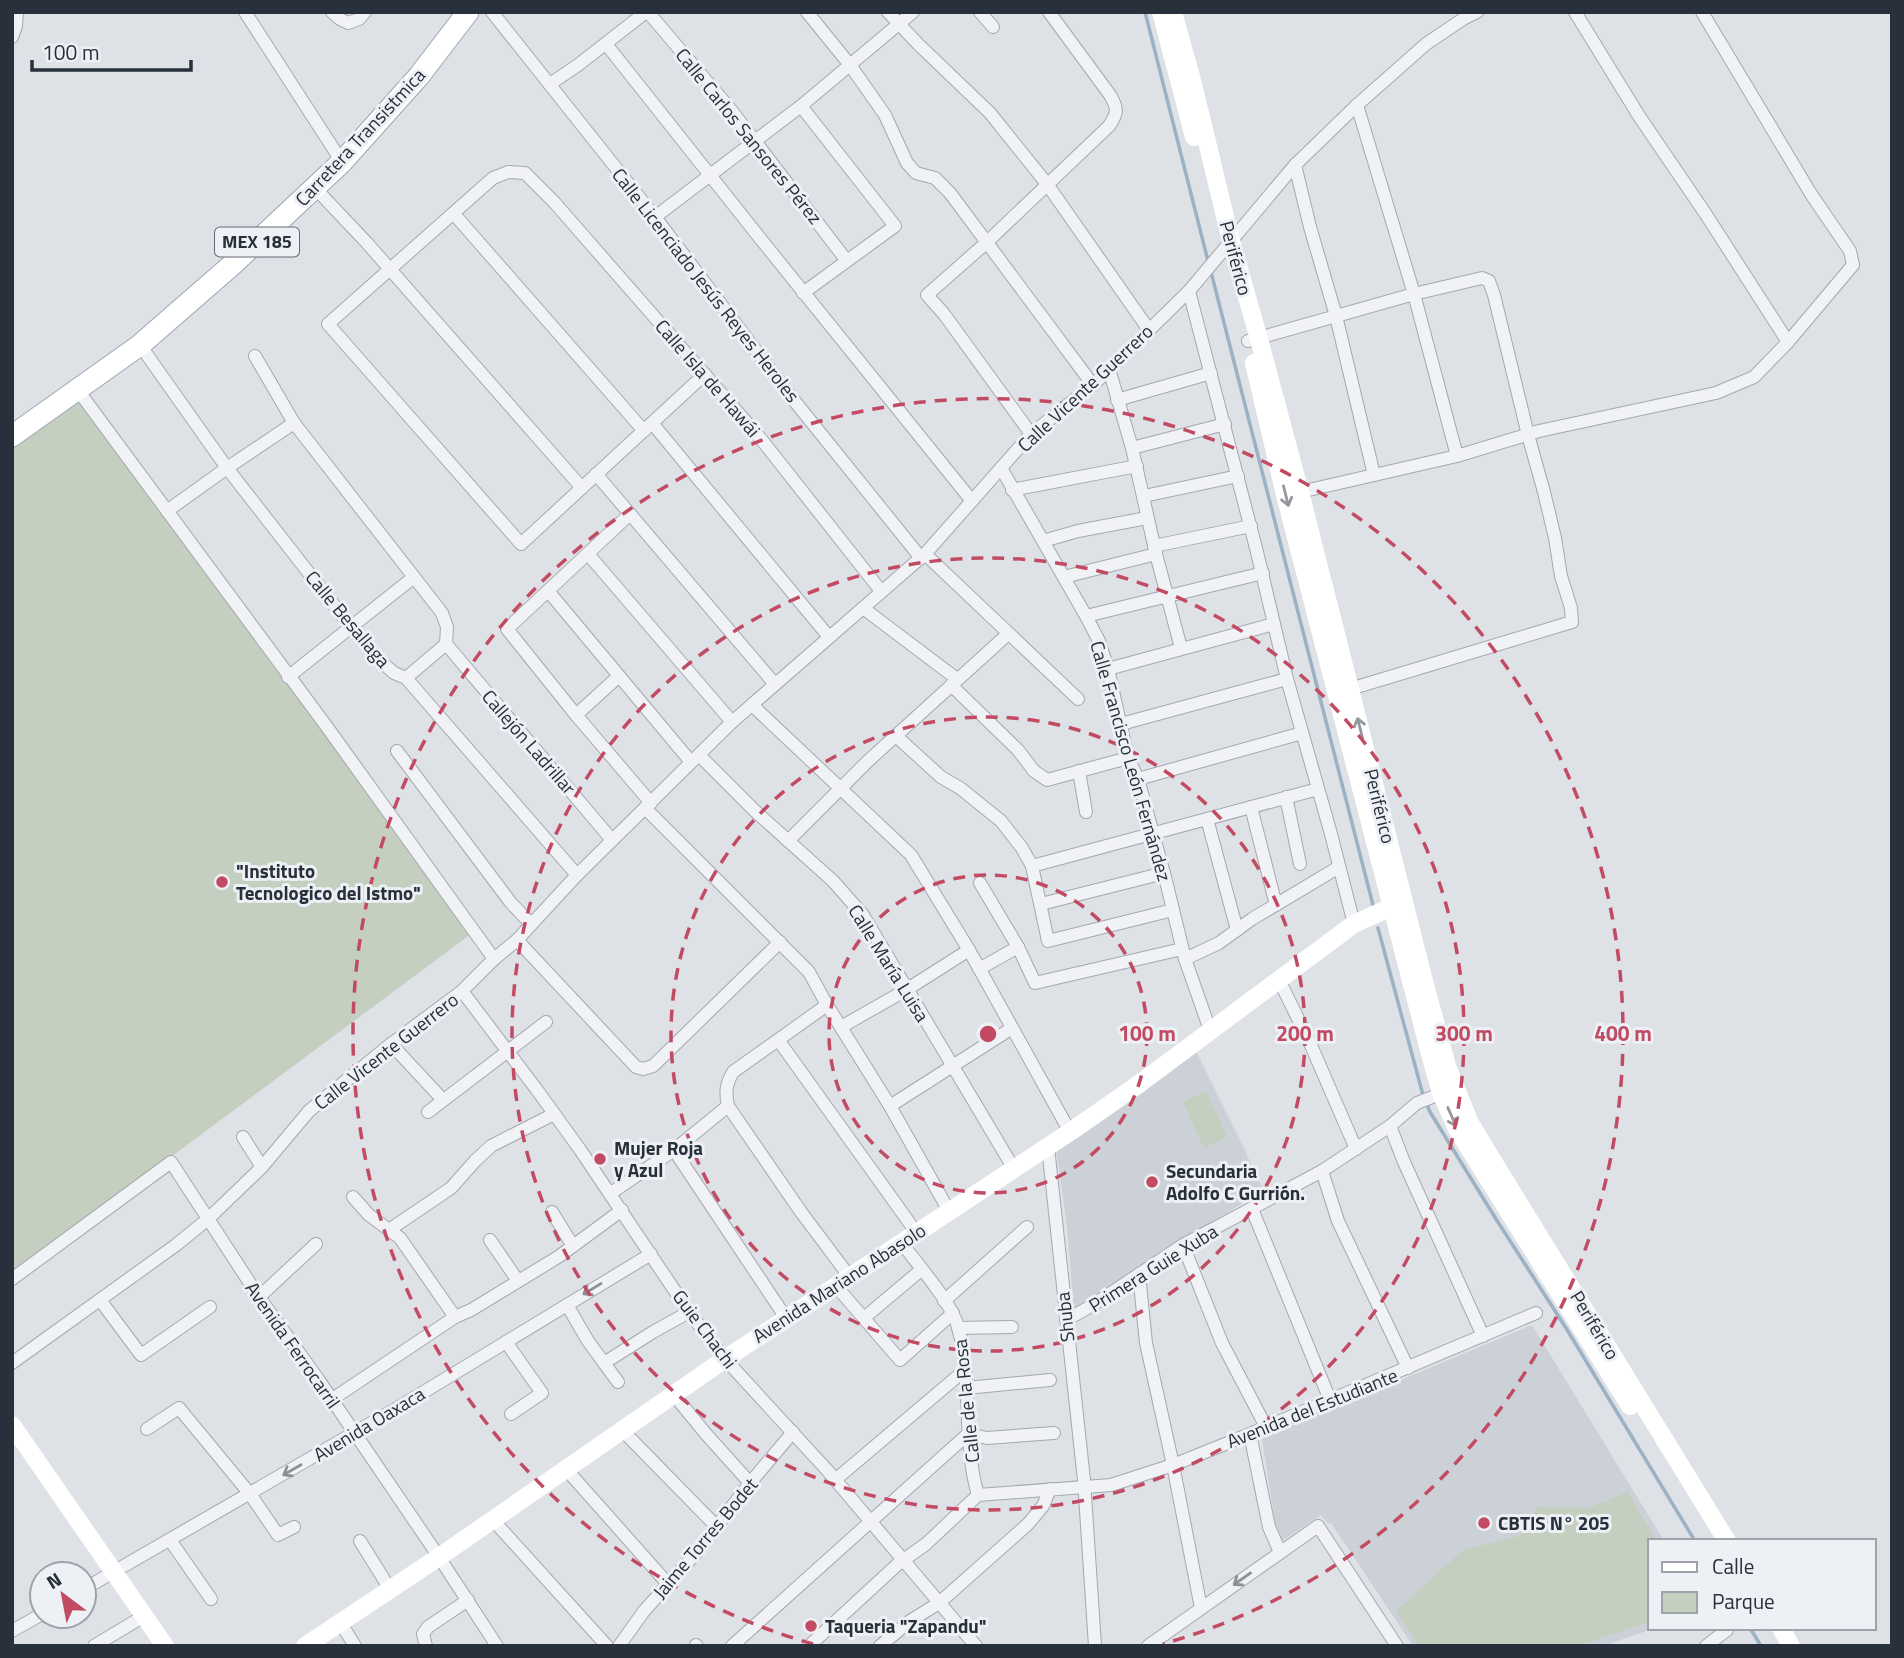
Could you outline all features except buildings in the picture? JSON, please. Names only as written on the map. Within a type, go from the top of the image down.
[{"type":"main road","name":"Carretera Transistmica","points":[[12,436],[140,345],[315,188],[419,76],[468,12]]},
{"type":"main road","name":"Periférico","points":[[1161,12],[1222,251],[1254,340],[1300,492],[1350,689],[1380,912]]},
{"type":"main road","name":"Periférico","points":[[1173,12],[1192,80],[1222,251]]},
{"type":"main road","name":"Periférico","points":[[1254,340],[1285,495],[1380,912],[1437,1095],[1712,1539]]},
{"type":"main road","name":"Avenida Mariano Abasolo","points":[[305,1646],[786,1318],[1070,1132],[1279,980],[1380,912]]},
{"type":"main road","name":"Periférico","points":[[1437,1095],[1470,1123],[1726,1539]]},
{"type":"main road","points":[[12,1425],[164,1646]]},
{"type":"main road","points":[[1767,1630],[1777,1646]]},
{"type":"main road","points":[[1782,1630],[1791,1646]]},
{"type":"street","points":[[12,37],[17,12]]},
{"type":"street","points":[[245,12],[342,162]]},
{"type":"street","points":[[332,12],[348,23],[359,19],[365,12]]},
{"type":"street","name":"Calle Licenciado Jesús Reyes Heroles","points":[[492,12],[655,217],[788,393],[923,556],[1078,699]]},
{"type":"street","points":[[550,84],[647,12]]},
{"type":"street","name":"Calle Carlos Sansores Pérez","points":[[647,12],[731,110],[848,261]]},
{"type":"street","points":[[807,12],[850,65],[885,115],[907,163],[916,173],[936,178],[950,194],[1093,385]]},
{"type":"street","points":[[888,12],[990,113],[1046,184],[1149,330]]},
{"type":"street","points":[[655,217],[801,106],[913,12]]},
{"type":"street","points":[[979,12],[993,27]]},
{"type":"street","points":[[1031,434],[944,314],[927,295],[986,243],[1109,126],[1116,116],[1117,106],[1110,94],[1049,12]]},
{"type":"street","name":"Calle Vicente Guerrero","points":[[12,1363],[208,1219],[262,1167],[309,1111],[391,1044],[462,991],[517,940],[612,840],[732,722],[923,556],[1031,434],[1093,385],[1189,291],[1295,165],[1357,105],[1426,44],[1477,12]]},
{"type":"street","points":[[1575,12],[1639,116],[1706,213],[1787,342]]},
{"type":"street","points":[[1300,492],[1457,456],[1528,435],[1716,393],[1754,377],[1853,265],[1850,251],[1811,194],[1702,12]]},
{"type":"street","points":[[606,44],[972,501]]},
{"type":"street","points":[[1357,105],[1414,294],[1457,456]]},
{"type":"street","points":[[801,106],[895,226],[803,293]]},
{"type":"street","points":[[1295,165],[1336,316],[1374,475]]},
{"type":"street","name":"Calle Isla de Hawái","points":[[454,214],[493,178],[508,172],[525,173],[554,202],[761,439],[881,591]]},
{"type":"street","points":[[315,188],[390,269],[582,488]]},
{"type":"street","points":[[705,374],[648,427],[596,474],[521,544],[328,324],[454,214],[648,427],[829,637]]},
{"type":"street","points":[[1254,340],[1414,294],[1482,278],[1489,281],[1544,492],[1561,576],[1572,608],[1572,622],[1350,689]]},
{"type":"street","points":[[1189,291],[1251,526],[1287,679],[1339,867],[1380,912]]},
{"type":"street","name":"Calle Besallaga","points":[[140,345],[227,468],[351,627],[376,657],[394,673],[406,678],[578,875]]},
{"type":"street","points":[[256,356],[294,424],[442,613],[447,627],[446,644],[406,678]]},
{"type":"street","points":[[1108,369],[1137,466],[1147,518],[1181,648]]},
{"type":"street","points":[[1118,400],[1211,373]]},
{"type":"street","points":[[77,389],[327,727],[494,959]]},
{"type":"street","points":[[167,511],[294,424]]},
{"type":"street","points":[[1132,448],[1225,424]]},
{"type":"street","points":[[1012,490],[1137,466]]},
{"type":"street","name":"Calle Francisco León Fernández","points":[[1001,468],[1099,641],[1128,758],[1138,779],[1184,954],[1210,1030]]},
{"type":"street","points":[[596,474],[774,683]]},
{"type":"street","points":[[1144,496],[1238,476]]},
{"type":"street","points":[[630,514],[507,629],[576,715],[652,802],[809,972],[890,1106],[949,1211]]},
{"type":"street","points":[[1043,541],[1078,531],[1147,518]]},
{"type":"street","points":[[1063,577],[1251,526]]},
{"type":"street","points":[[587,554],[732,722]]},
{"type":"street","points":[[1086,616],[1262,573]]},
{"type":"street","points":[[288,677],[414,577]]},
{"type":"street","name":"Calle María Luisa","points":[[549,592],[619,676],[695,759],[833,881],[863,915],[1014,1169]]},
{"type":"street","points":[[863,608],[954,682],[1034,771],[1047,780],[1128,758]]},
{"type":"street","points":[[1108,669],[1274,624]]},
{"type":"street","points":[[788,841],[896,736],[1008,634]]},
{"type":"street","name":"Callejón Ladrillar","points":[[446,644],[612,840]]},
{"type":"street","points":[[576,715],[619,676]]},
{"type":"street","points":[[1121,724],[1287,679]]},
{"type":"street","points":[[752,705],[911,855],[969,950],[1070,1132]]},
{"type":"street","points":[[1138,779],[1302,733]]},
{"type":"street","points":[[896,736],[941,777],[960,788],[1001,821],[1022,848],[1032,866],[1048,941],[1173,910]]},
{"type":"street","points":[[397,751],[511,904],[531,924]]},
{"type":"street","points":[[1079,771],[1086,812]]},
{"type":"street","points":[[1032,866],[1318,789]]},
{"type":"street","points":[[1286,797],[1300,864]]},
{"type":"street","points":[[1251,807],[1276,905]]},
{"type":"street","points":[[1207,819],[1237,930]]},
{"type":"street","points":[[980,883],[1018,947],[1035,983],[1184,954],[1219,943],[1339,867]]},
{"type":"street","points":[[1041,904],[1164,873]]},
{"type":"street","points":[[517,940],[636,1068],[643,1069],[653,1066],[780,942]]},
{"type":"street","points":[[979,969],[1018,947]]},
{"type":"street","points":[[841,1027],[969,950]]},
{"type":"street","points":[[1279,980],[1356,1149]]},
{"type":"street","name":"Guie Chachi","points":[[462,991],[611,1193],[690,1312],[725,1359],[871,1521],[970,1644]]},
{"type":"street","points":[[827,1005],[733,1072],[726,1084],[727,1106],[801,1212],[864,1318],[901,1360],[953,1313]]},
{"type":"street","points":[[428,1112],[546,1022]]},
{"type":"street","points":[[890,1106],[1012,1028]]},
{"type":"street","name":"Calle de la Rosa","points":[[779,1041],[908,1237],[922,1270],[953,1313],[965,1370],[968,1434],[978,1495]]},
{"type":"street","points":[[391,1044],[443,1100]]},
{"type":"street","name":"Primera Guie Xuba","points":[[1066,1320],[1093,1306],[1183,1245],[1322,1171],[1437,1095]]},
{"type":"street","points":[[611,1193],[674,1150],[727,1106]]},
{"type":"street","points":[[389,1230],[452,1188],[491,1146],[554,1114]]},
{"type":"street","points":[[1390,1126],[1483,1336]]},
{"type":"street","points":[[243,1137],[262,1167]]},
{"type":"street","name":"Shuba","points":[[1048,1147],[1083,1487],[1095,1646]]},
{"type":"street","points":[[674,1150],[786,1318]]},
{"type":"street","name":"Avenida Ferrocarril","points":[[12,1279],[171,1162],[259,1297],[439,1557],[497,1646]]},
{"type":"street","points":[[1322,1171],[1338,1221],[1408,1368]]},
{"type":"street","points":[[353,1197],[369,1215],[400,1238],[455,1317]]},
{"type":"street","points":[[1252,1209],[1330,1400]]},
{"type":"street","points":[[331,1400],[455,1317],[471,1310],[573,1246],[622,1210]]},
{"type":"street","points":[[552,1212],[573,1246]]},
{"type":"street","points":[[944,1301],[1027,1227]]},
{"type":"street","points":[[489,1240],[518,1281]]},
{"type":"street","points":[[259,1297],[316,1244]]},
{"type":"street","points":[[1183,1245],[1222,1343],[1266,1427]]},
{"type":"street","name":"Avenida Oaxaca","points":[[98,1581],[354,1433],[651,1254]]},
{"type":"street","points":[[864,1318],[922,1270]]},
{"type":"street","points":[[1139,1274],[1146,1343],[1201,1608]]},
{"type":"street","points":[[100,1300],[141,1355],[210,1307]]},
{"type":"street","points":[[567,1305],[587,1341],[618,1382]]},
{"type":"street","points":[[604,1363],[690,1312]]},
{"type":"street","name":"Avenida del Estudiante","points":[[978,1495],[1111,1485],[1173,1465],[1536,1313]]},
{"type":"street","points":[[958,1328],[1012,1326]]},
{"type":"street","points":[[506,1342],[542,1393],[511,1414]]},
{"type":"street","points":[[835,1480],[965,1370]]},
{"type":"street","points":[[966,1388],[1050,1380]]},
{"type":"street","points":[[674,1395],[750,1483]]},
{"type":"street","points":[[146,1429],[179,1408],[250,1494],[278,1535],[294,1527]]},
{"type":"street","points":[[622,1430],[717,1527]]},
{"type":"street","name":"Jaime Torres Bodet","points":[[619,1646],[644,1611],[697,1552],[793,1432]]},
{"type":"street","points":[[732,1646],[968,1434],[987,1438],[1054,1433]]},
{"type":"street","points":[[1250,1434],[1269,1527],[1280,1552]]},
{"type":"street","points":[[566,1469],[668,1584]]},
{"type":"street","points":[[880,1646],[910,1621],[939,1603],[1028,1524],[1043,1506],[1049,1489]]},
{"type":"street","points":[[813,1644],[978,1495]]},
{"type":"street","points":[[492,1519],[607,1646]]},
{"type":"street","points":[[1148,1646],[1318,1526],[1397,1646]]},
{"type":"street","points":[[170,1540],[211,1600]]},
{"type":"street","points":[[360,1541],[390,1589]]},
{"type":"street","points":[[426,1646],[423,1634],[428,1627],[468,1600]]},
{"type":"street","points":[[94,1646],[144,1616]]},
{"type":"street","points":[[12,1631],[28,1622]]},
{"type":"street","points":[[340,1622],[355,1646]]},
{"type":"street","points":[[1706,1646],[1727,1630]]},
{"type":"shaded area","points":[[1196,1051],[1263,1190],[1074,1311],[1067,1226],[1056,1148]]},
{"type":"shaded area","points":[[1532,1325],[1663,1539],[1648,1539],[1649,1630],[1603,1646],[1413,1646],[1331,1523],[1328,1524],[1321,1515],[1282,1541],[1277,1536],[1262,1438]]},
{"type":"green space","name":"\"Instituto Tecnologico del Istmo\"","points":[[77,389],[471,934],[12,1275],[12,437]]},
{"type":"green space","points":[[1206,1091],[1227,1137],[1204,1148],[1183,1102]]},
{"type":"green space","points":[[1628,1492],[1655,1539],[1648,1539],[1648,1622],[1578,1646],[1419,1646],[1396,1611],[1463,1550],[1519,1536],[1537,1507],[1589,1508]]},
{"type":"waterway","points":[[1145,12],[1208,261]]},
{"type":"waterway","points":[[1211,272],[1374,909]]},
{"type":"waterway","points":[[1378,928],[1423,1095],[1430,1112],[1566,1328],[1694,1539]]},
{"type":"waterway","points":[[1751,1630],[1761,1646]]},
{"type":"place","name":"\"Instituto Tecnologico del Istmo\"","points":[[222,882]]},
{"type":"place","name":"Mujer Roja y Azul","points":[[600,1159]]},
{"type":"place","name":"Secundaria Adolfo C Gurrión.","points":[[1152,1182]]},
{"type":"place","name":"CBTIS N° 205","points":[[1484,1523]]},
{"type":"place","name":"Taqueria \"Zapandu\"","points":[[811,1626]]}]
